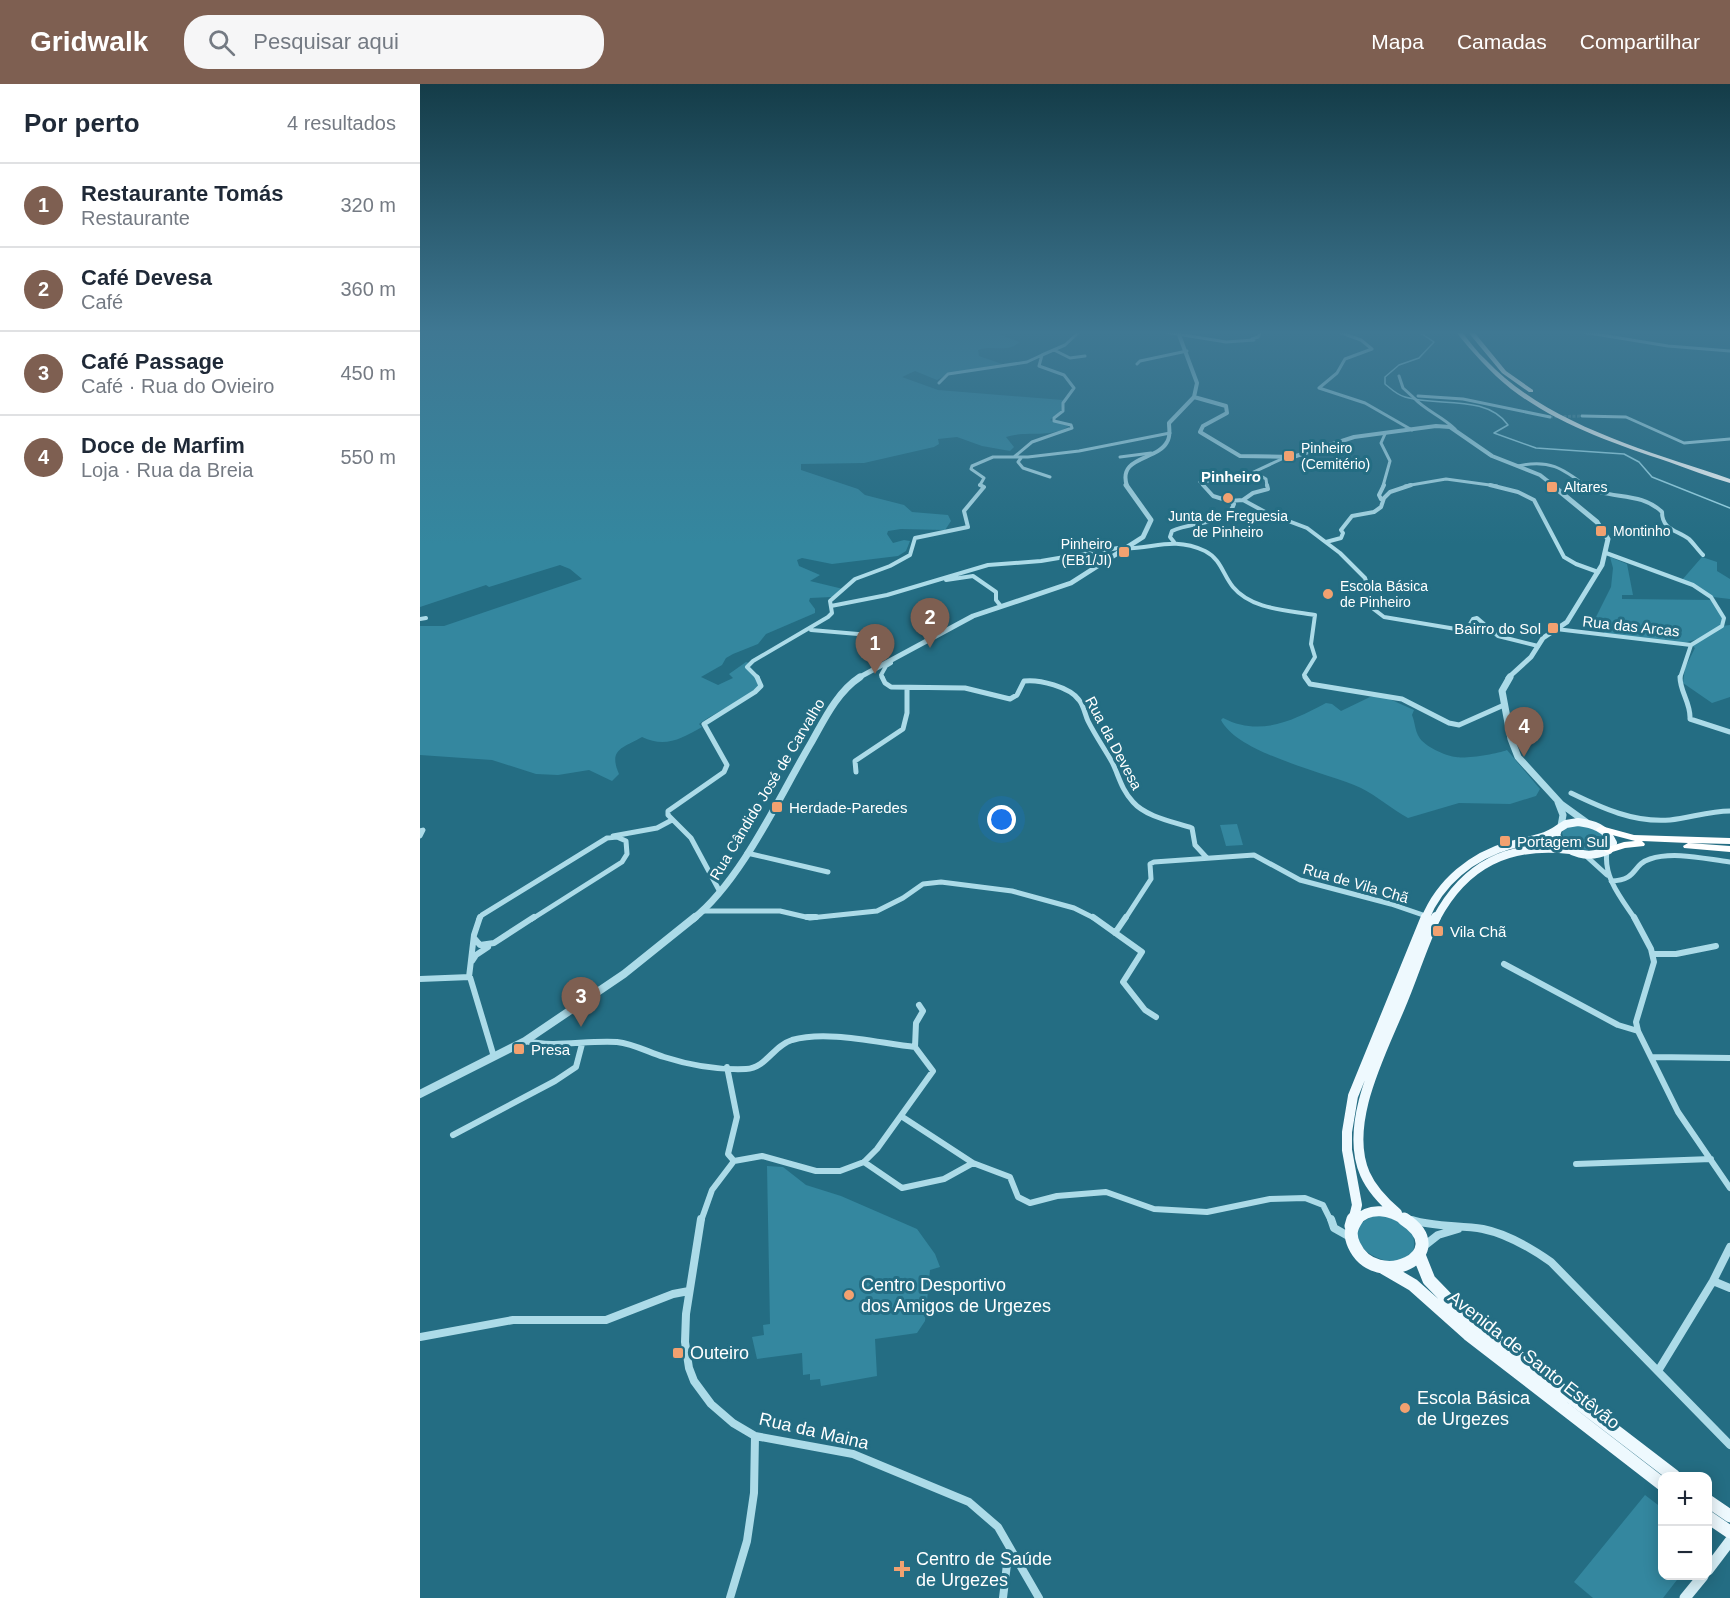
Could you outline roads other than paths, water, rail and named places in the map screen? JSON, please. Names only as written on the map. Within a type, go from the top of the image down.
[{"type":"highway","points":[[1536,403],[1602,434],[1730,481]]},
{"type":"highway","points":[[1548,403],[1611,431],[1730,474]]},
{"type":"highway","points":[[1596,826],[1634,838],[1730,841]]},
{"type":"highway","points":[[1608,850],[1635,844],[1730,849]]},
{"type":"main road","points":[[1571,822],[1596,826],[1612,839],[1608,850],[1593,855],[1551,848],[1527,850],[1504,856],[1483,865],[1462,880],[1451,893],[1434,923],[1370,1083],[1359,1134],[1360,1160],[1368,1181],[1375,1191],[1419,1232],[1420,1252],[1407,1265],[1382,1267],[1363,1258],[1354,1248],[1351,1231],[1357,1204],[1347,1150],[1347,1132],[1353,1096],[1426,916],[1440,891],[1468,864],[1501,848],[1542,837],[1571,822]]},
{"type":"main road","points":[[1560,827],[1558,840],[1570,850]]},
{"type":"main road","points":[[1351,1231],[1359,1216],[1372,1211],[1401,1215]]},
{"type":"main road","name":"Avenida de Santo Estêvão","points":[[1420,1252],[1426,1278],[1460,1312],[1669,1472]]},
{"type":"main road","name":"Avenida de Santo Estêvão","points":[[1382,1267],[1413,1285],[1468,1334],[1658,1481]]},
{"type":"main road","points":[[1712,1504],[1730,1516]]},
{"type":"main road","points":[[1712,1520],[1730,1532]]},
{"type":"main road","points":[[1712,1565],[1730,1541]]},
{"type":"main road","points":[[1685,1598],[1699,1580]]},
{"type":"street","points":[[1014,457],[1017,452],[1041,438],[1072,428],[1071,425],[1054,420],[1063,411],[1063,403]]},
{"type":"street","points":[[1120,457],[1151,453],[1165,445],[1170,433],[1168,425],[1188,403]]},
{"type":"street","points":[[1217,403],[1229,409],[1224,416],[1201,427],[1202,434],[1240,456],[1286,457],[1300,455],[1354,437],[1414,431],[1436,426],[1455,429]]},
{"type":"street","points":[[1364,403],[1414,431]]},
{"type":"street","points":[[1420,403],[1424,409],[1444,418],[1487,453],[1540,475],[1597,522],[1608,539],[1606,553],[1598,572],[1567,622],[1543,638],[1531,657],[1505,683],[1502,691],[1518,757],[1574,814],[1596,826]]},
{"type":"street","points":[[1477,403],[1531,416],[1550,417]]},
{"type":"street","points":[[1582,416],[1610,415],[1630,418],[1684,443],[1730,439]]},
{"type":"street","points":[[720,892],[691,838],[672,820],[668,811],[724,772],[727,765],[715,747],[713,737],[704,726],[705,722],[756,692],[761,686],[756,674],[747,667],[782,643],[809,630],[828,617],[832,613],[830,601],[855,579],[890,566],[910,555],[915,538],[924,534],[952,532],[968,527],[964,511],[984,487],[980,485],[984,478],[970,469],[972,466],[993,457],[1021,458],[1080,451],[1170,433]]},
{"type":"street","points":[[1326,542],[1341,538],[1343,533],[1341,530],[1352,516],[1370,515],[1381,507],[1379,495],[1391,464],[1390,458],[1382,448],[1381,439],[1385,434]]},
{"type":"street","name":"Rua Cândido José de Carvalho","points":[[420,1095],[525,1041],[609,985],[703,911],[720,892],[747,853],[839,696],[865,673],[973,616],[1000,605],[1071,583],[1143,537],[1151,523],[1150,517],[1126,484],[1126,474],[1133,464],[1151,453]]},
{"type":"street","points":[[1201,480],[1229,480],[1254,472],[1286,457]]},
{"type":"street","points":[[1021,458],[1018,462],[1023,468],[1050,477]]},
{"type":"street","points":[[1518,466],[1535,463],[1560,468],[1568,471],[1590,489],[1648,501],[1658,506],[1662,512],[1661,520],[1664,525],[1688,539],[1703,555]]},
{"type":"street","points":[[1243,500],[1252,493],[1268,489],[1266,479],[1254,472]]},
{"type":"street","points":[[1381,499],[1384,494],[1396,490],[1443,479],[1455,479],[1518,491],[1533,500],[1540,509],[1564,557],[1598,572]]},
{"type":"street","points":[[1174,542],[1170,537],[1172,531],[1186,525],[1218,520],[1227,516],[1233,509],[1234,504],[1213,496],[1201,480]]},
{"type":"street","points":[[1229,501],[1243,500],[1267,513],[1308,528],[1365,579],[1372,599],[1371,607],[1384,617],[1462,630],[1467,629],[1473,619],[1477,618],[1498,636],[1538,646]]},
{"type":"street","points":[[931,584],[954,574],[988,565],[1041,561],[1174,542],[1212,556],[1226,572],[1232,586],[1245,598],[1257,604],[1315,615],[1311,644],[1315,657],[1304,675],[1310,684],[1402,699],[1449,723],[1459,725],[1504,705]]},
{"type":"street","points":[[1606,553],[1697,586],[1713,597],[1724,618],[1722,625]]},
{"type":"street","points":[[831,606],[973,576],[996,592],[996,600],[1000,605]]},
{"type":"street","points":[[1691,645],[1730,621]]},
{"type":"street","name":"Rua das Arcas","points":[[1556,629],[1691,645],[1680,676],[1683,692],[1692,709],[1690,719],[1730,732]]},
{"type":"street","points":[[809,630],[858,634],[888,642]]},
{"type":"street","name":"Rua da Devesa","points":[[901,655],[886,666],[881,675],[889,686],[965,688],[1010,699],[1017,694],[1022,684],[1031,680],[1043,681],[1069,692],[1082,703],[1088,721],[1113,764],[1119,783],[1134,804],[1143,812],[1192,828],[1195,845],[1207,858]]},
{"type":"street","points":[[856,772],[855,761],[903,729],[907,713],[907,688]]},
{"type":"street","points":[[1571,793],[1616,814],[1646,820],[1670,820],[1714,810],[1730,811]]},
{"type":"street","points":[[1556,797],[1563,815],[1560,827]]},
{"type":"street","points":[[494,1057],[469,977],[478,919],[610,837],[657,828],[672,820]]},
{"type":"street","points":[[420,831],[423,830],[420,837]]},
{"type":"street","points":[[471,961],[489,945],[622,861],[627,854],[626,841],[629,835],[636,832]]},
{"type":"street","points":[[610,837],[626,841]]},
{"type":"street","points":[[1608,850],[1604,858],[1610,878],[1648,939],[1654,954],[1654,962],[1636,1022],[1638,1031],[1678,1112],[1730,1188]]},
{"type":"street","points":[[747,853],[828,872]]},
{"type":"street","points":[[1582,854],[1610,878],[1622,881],[1634,876],[1641,864],[1648,859],[1662,856],[1730,862]]},
{"type":"street","name":"Rua de Vila Chã","points":[[1115,933],[1151,879],[1150,864],[1254,855],[1300,880],[1391,904],[1426,916]]},
{"type":"street","points":[[703,911],[780,911],[810,918],[877,911],[903,898],[923,884],[941,882],[1012,891],[1074,908],[1102,922],[1142,952],[1123,982],[1145,1010],[1156,1017]]},
{"type":"street","points":[[474,938],[478,945],[489,945]]},
{"type":"street","points":[[1654,954],[1676,954],[1716,946]]},
{"type":"street","points":[[1504,964],[1618,1025],[1638,1031]]},
{"type":"street","points":[[420,979],[469,977]]},
{"type":"street","points":[[727,1067],[737,1117],[728,1154],[735,1161],[762,1156],[799,1168],[840,1171],[864,1162],[877,1149],[933,1071],[915,1047],[916,1023],[922,1011],[919,1005]]},
{"type":"street","points":[[525,1041],[539,1046],[606,1042],[630,1044],[665,1058],[727,1067],[753,1068],[766,1061],[780,1045],[810,1037],[828,1036],[915,1047]]},
{"type":"street","points":[[453,1135],[555,1081],[576,1067],[582,1044]]},
{"type":"street","points":[[1652,1057],[1730,1057]]},
{"type":"street","points":[[901,1116],[973,1163],[1010,1177],[1018,1197],[1030,1203],[1057,1196],[1106,1192],[1154,1209],[1207,1212],[1270,1199],[1310,1198],[1327,1210],[1334,1228],[1351,1231]]},
{"type":"street","points":[[1576,1164],[1710,1158]]},
{"type":"street","name":"Rua da Maina","points":[[735,1161],[717,1182],[703,1209],[698,1249],[689,1291],[686,1357],[693,1377],[704,1394],[728,1419],[742,1430],[755,1436],[853,1454],[969,1502],[999,1527],[1039,1598]]},
{"type":"street","points":[[864,1162],[902,1188],[944,1179],[973,1163]]},
{"type":"street","points":[[1401,1215],[1428,1224],[1494,1232],[1529,1246],[1559,1268],[1730,1445]]},
{"type":"street","points":[[1420,1252],[1438,1234],[1466,1228]]},
{"type":"street","points":[[1658,1371],[1713,1281],[1730,1247]]},
{"type":"street","points":[[1713,1281],[1730,1288]]},
{"type":"street","points":[[420,1337],[513,1320],[606,1320],[674,1294],[689,1291]]},
{"type":"street","points":[[730,1598],[747,1541],[750,1522],[754,1493],[755,1436]]},
{"type":"street","points":[[1003,1598],[1007,1564],[1012,1552]]},
{"type":"waterway","points":[[1455,403],[1474,405],[1499,415],[1508,425],[1494,433],[1536,448],[1624,454],[1639,462],[1652,477],[1730,508]]},
{"type":"tunnel","points":[[1550,417],[1582,416]]},
{"type":"place","name":"Pinheiro (Cemitério)","points":[[1289,456]]},
{"type":"place","name":"Altares","points":[[1552,487]]},
{"type":"place","name":"Junta de Freguesia de Pinheiro","points":[[1228,498]]},
{"type":"place","name":"Montinho","points":[[1601,531]]},
{"type":"place","name":"Pinheiro (EB1/JI)","points":[[1124,552]]},
{"type":"place","name":"Escola Básica de Pinheiro","points":[[1328,594]]},
{"type":"place","name":"Bairro do Sol","points":[[1553,628]]},
{"type":"place","name":"Café Devesa","points":[[930,648]]},
{"type":"place","name":"Restaurante Tomás","points":[[875,674]]},
{"type":"place","name":"Doce de Marfim","points":[[1524,757]]},
{"type":"place","name":"Herdade-Paredes","points":[[777,807]]},
{"type":"place","name":"Portagem Sul","points":[[1505,841]]},
{"type":"place","name":"Vila Chã","points":[[1438,931]]},
{"type":"place","name":"Café Passage","points":[[581,1027]]},
{"type":"place","name":"Presa","points":[[519,1049]]},
{"type":"place","name":"Centro Desportivo dos Amigos de Urgezes","points":[[849,1295]]},
{"type":"place","name":"Outeiro","points":[[678,1353]]},
{"type":"place","name":"Escola Básica de Urgezes","points":[[1405,1408]]},
{"type":"place","name":"Centro de Saúde de Urgezes","points":[[902,1569]]},
{"type":"district","name":"Pinheiro","points":[[1231,476]]}]
